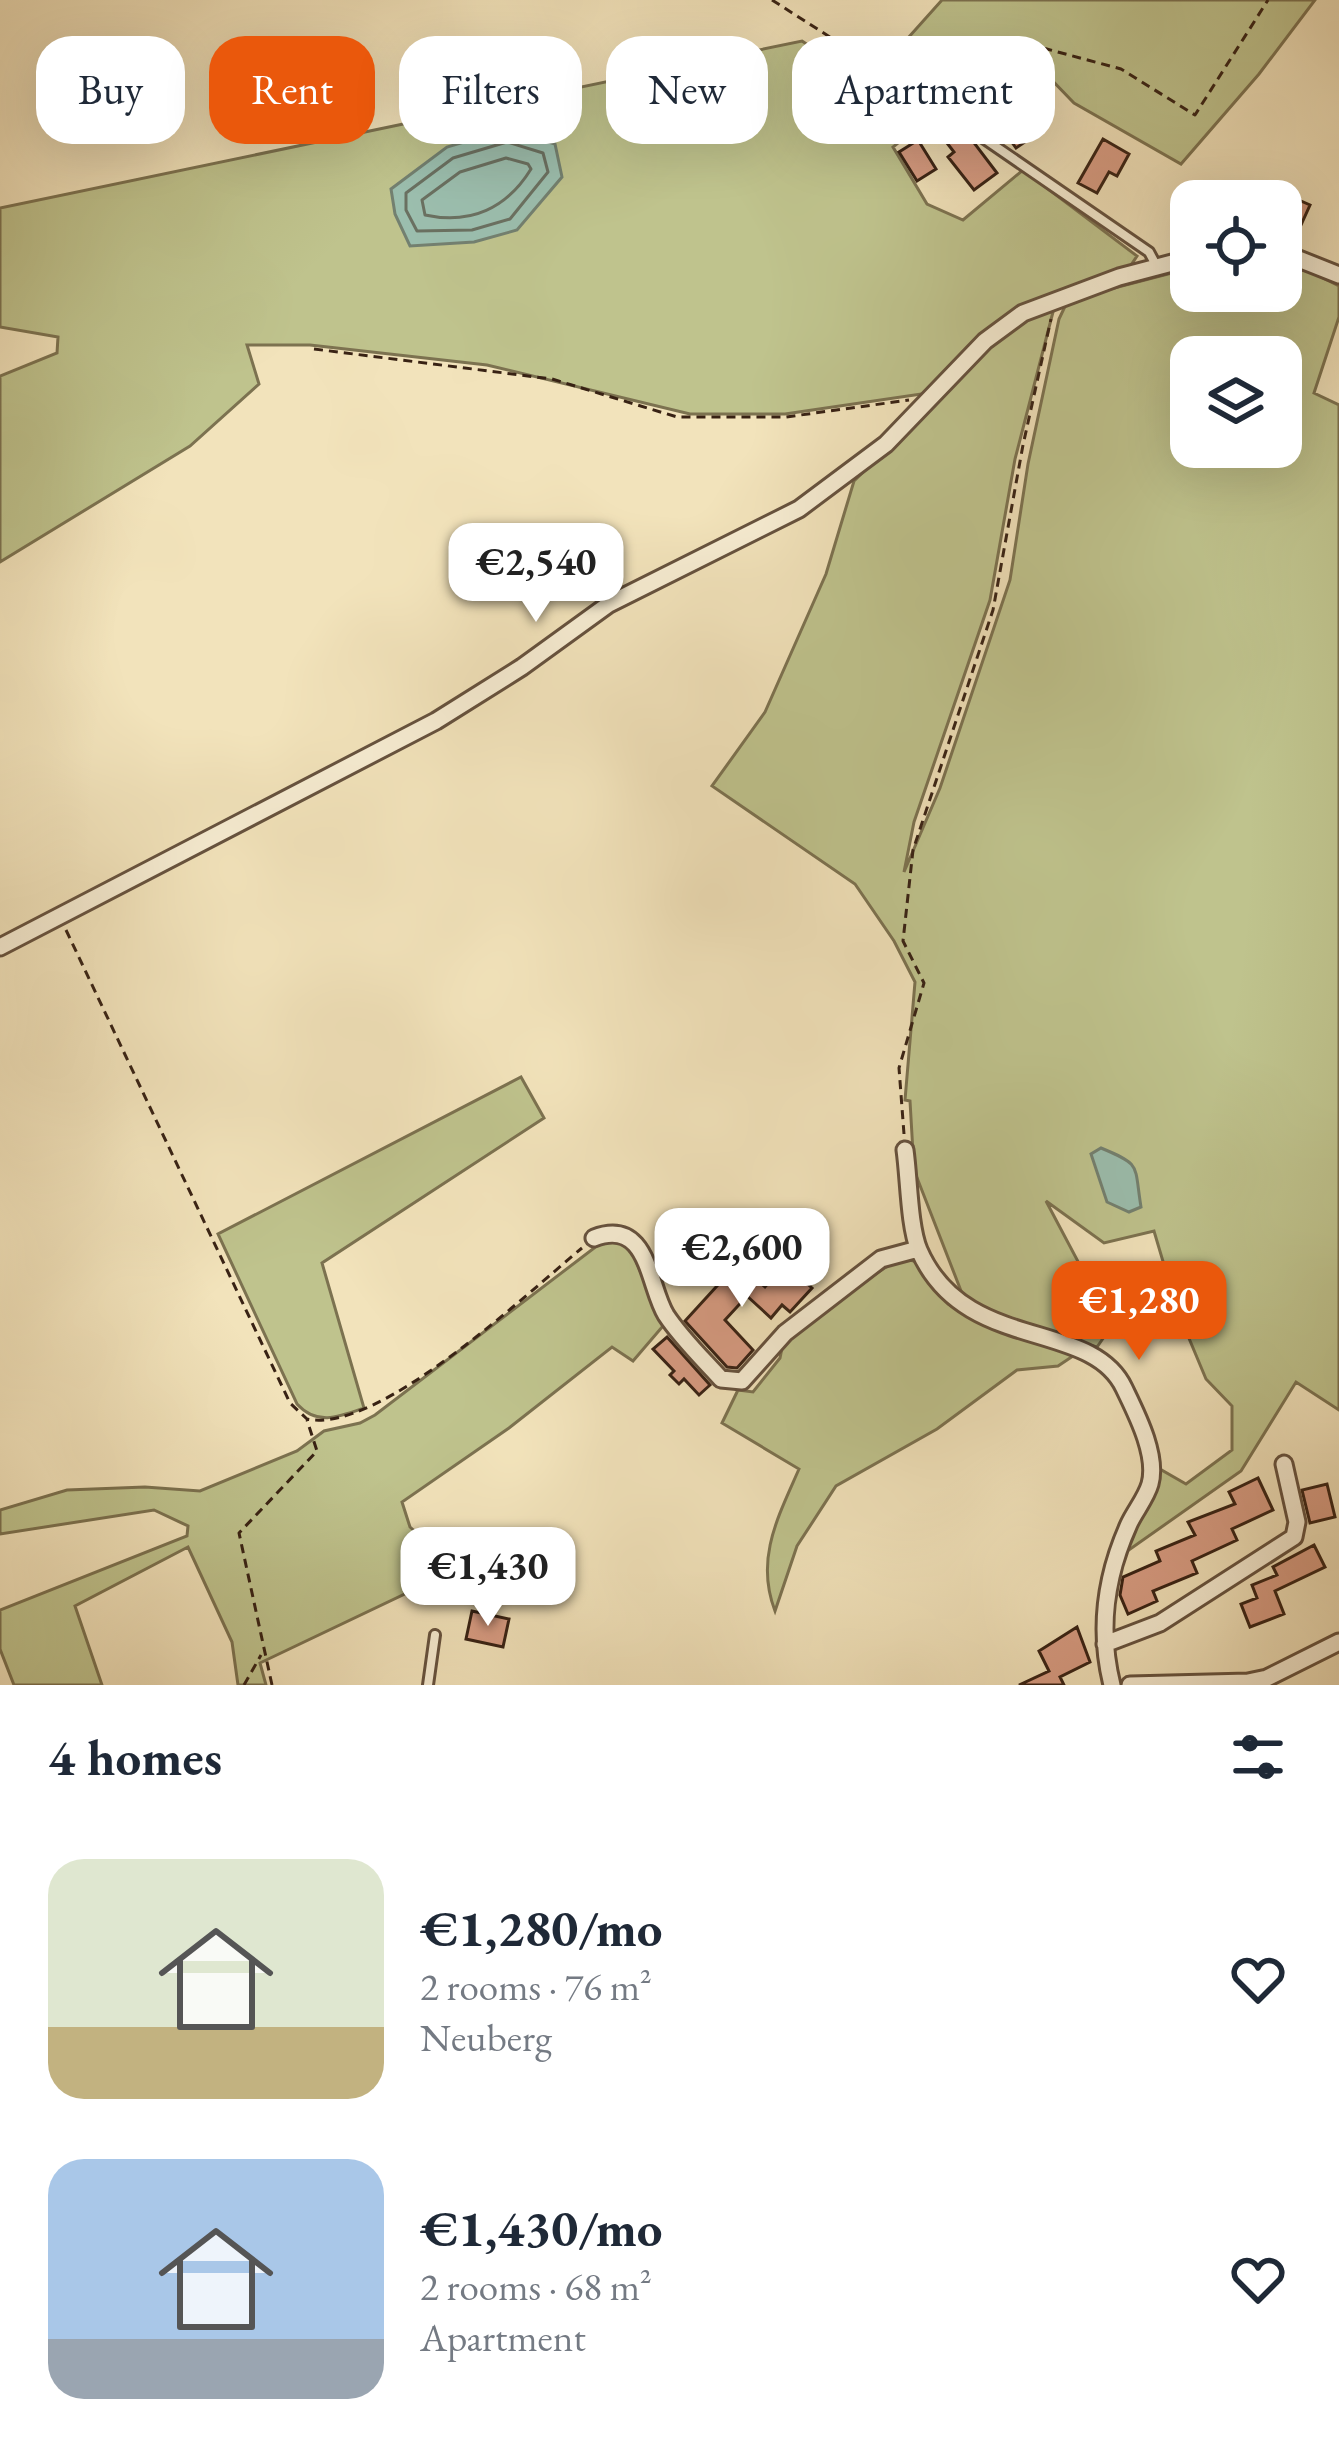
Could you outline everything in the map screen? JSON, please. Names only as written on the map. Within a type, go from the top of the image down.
[{"type":"street","points":[[1302,260],[1339,275]]},
{"type":"street","points":[[0,947],[436,721],[609,604],[799,509],[886,444],[986,341],[1023,313],[1170,263]]},
{"type":"street","points":[[905,1150],[918,1249],[953,1297],[965,1308],[1022,1333],[1092,1353],[1124,1386],[1151,1468],[1150,1484],[1111,1570],[1104,1616],[1112,1685]]},
{"type":"street","points":[[594,1238],[611,1234],[644,1252],[663,1310],[676,1329],[721,1379],[742,1381],[785,1333],[881,1259],[918,1249]]},
{"type":"street","points":[[1105,1644],[1160,1623],[1294,1537],[1297,1522],[1284,1464]]},
{"type":"street","points":[[1130,1685],[1267,1678],[1339,1642]]},
{"type":"lane","points":[[992,144],[1149,252],[1157,266]]},
{"type":"lane","points":[[428,1685],[435,1635]]},
{"type":"path","points":[[772,0],[936,105],[990,51],[1009,44],[1032,45],[1121,69],[1195,115],[1268,0]]},
{"type":"path","points":[[905,1150],[899,1068],[924,983],[903,940],[913,850],[993,610],[1056,300]]},
{"type":"path","points":[[314,349],[552,379],[677,417],[786,418],[934,396]]},
{"type":"path","points":[[60,917],[290,1403],[307,1419],[316,1451],[239,1533],[272,1685]]},
{"type":"path","points":[[307,1419],[342,1419],[395,1395],[594,1238]]},
{"type":"path","points":[[244,1685],[263,1651]]},
{"type":"green space","points":[[942,0],[1315,0],[1181,164],[1074,103],[1055,83],[1055,36],[910,36]]},
{"type":"green space","points":[[792,43],[792,144],[897,144],[893,147],[927,204],[963,220],[1023,170],[1137,256],[1129,268],[1038,312],[1053,312],[1015,459],[990,600],[914,822],[904,872],[940,788],[1010,580],[1028,464],[1059,319],[1068,300],[1170,273],[1170,312],[1302,312],[1302,270],[1339,286],[1339,317],[1314,393],[1339,405],[1339,1410],[1296,1382],[1241,1471],[1126,1552],[1158,1468],[1186,1484],[1232,1450],[1232,1406],[1206,1379],[1178,1312],[1154,1231],[1104,1243],[1046,1201],[1082,1269],[1071,1278],[1104,1337],[1097,1347],[1014,1325],[963,1296],[914,1170],[910,1101],[905,1100],[915,982],[855,884],[712,786],[765,712],[826,574],[854,481],[941,397],[928,393],[785,414],[690,414],[487,365],[310,345],[247,345],[259,384],[190,446],[0,562],[0,376],[57,353],[58,337],[0,327],[0,208],[307,144],[375,144],[375,130],[399,125],[399,144],[582,144],[582,87],[606,82],[606,144],[768,144],[768,48]]},
{"type":"green space","points":[[521,1077],[544,1118],[322,1263],[364,1408],[329,1418],[305,1411],[297,1404],[218,1234]]},
{"type":"green space","points":[[602,1242],[620,1242],[631,1249],[663,1326],[633,1361],[612,1347],[509,1428],[402,1502],[410,1527],[457,1569],[260,1663],[266,1685],[238,1685],[232,1642],[188,1547],[75,1606],[102,1685],[14,1685],[0,1649],[0,1610],[187,1536],[188,1526],[154,1510],[0,1534],[0,1510],[67,1490],[200,1491],[297,1451],[324,1431],[360,1423]]},
{"type":"green space","points":[[900,1258],[923,1263],[948,1304],[981,1323],[1076,1354],[1058,1366],[1017,1370],[937,1429],[836,1486],[797,1546],[775,1611],[768,1556],[799,1469],[722,1423],[738,1390],[753,1392],[780,1358],[785,1333]]},
{"type":"water","points":[[555,144],[562,177],[517,230],[474,242],[410,246],[395,214],[391,189],[447,147]]},
{"type":"water","points":[[1101,1148],[1134,1168],[1141,1207],[1129,1212],[1107,1202],[1091,1154]]},
{"type":"building","points":[[1103,139],[1129,154],[1117,176],[1109,172],[1097,193],[1078,183]]},
{"type":"building","points":[[920,144],[936,169],[917,181],[899,152]]},
{"type":"building","points":[[948,144],[975,144],[997,173],[974,190],[948,157],[954,152]]},
{"type":"building","points":[[738,1263],[765,1287],[781,1269],[788,1276],[793,1271],[812,1288],[790,1312],[782,1305],[771,1318],[747,1296],[725,1320],[753,1350],[737,1368],[727,1367],[685,1321]]},
{"type":"building","points":[[667,1337],[710,1385],[699,1395],[684,1379],[679,1384],[670,1375],[674,1371],[653,1349]]},
{"type":"building","points":[[1258,1478],[1273,1510],[1232,1529],[1237,1540],[1192,1561],[1197,1573],[1153,1591],[1157,1601],[1128,1614],[1120,1595],[1123,1577],[1160,1561],[1156,1551],[1195,1535],[1188,1522],[1235,1504],[1229,1492]]},
{"type":"building","points":[[1327,1484],[1335,1517],[1310,1523],[1302,1490]]},
{"type":"building","points":[[1314,1545],[1325,1567],[1275,1591],[1284,1614],[1250,1627],[1241,1604],[1257,1598],[1252,1585],[1277,1575],[1273,1567]]},
{"type":"building","points":[[472,1611],[509,1619],[503,1647],[466,1639]]},
{"type":"building","points":[[1077,1627],[1090,1662],[1060,1677],[1064,1685],[1019,1685],[1049,1671],[1039,1651]]}]
